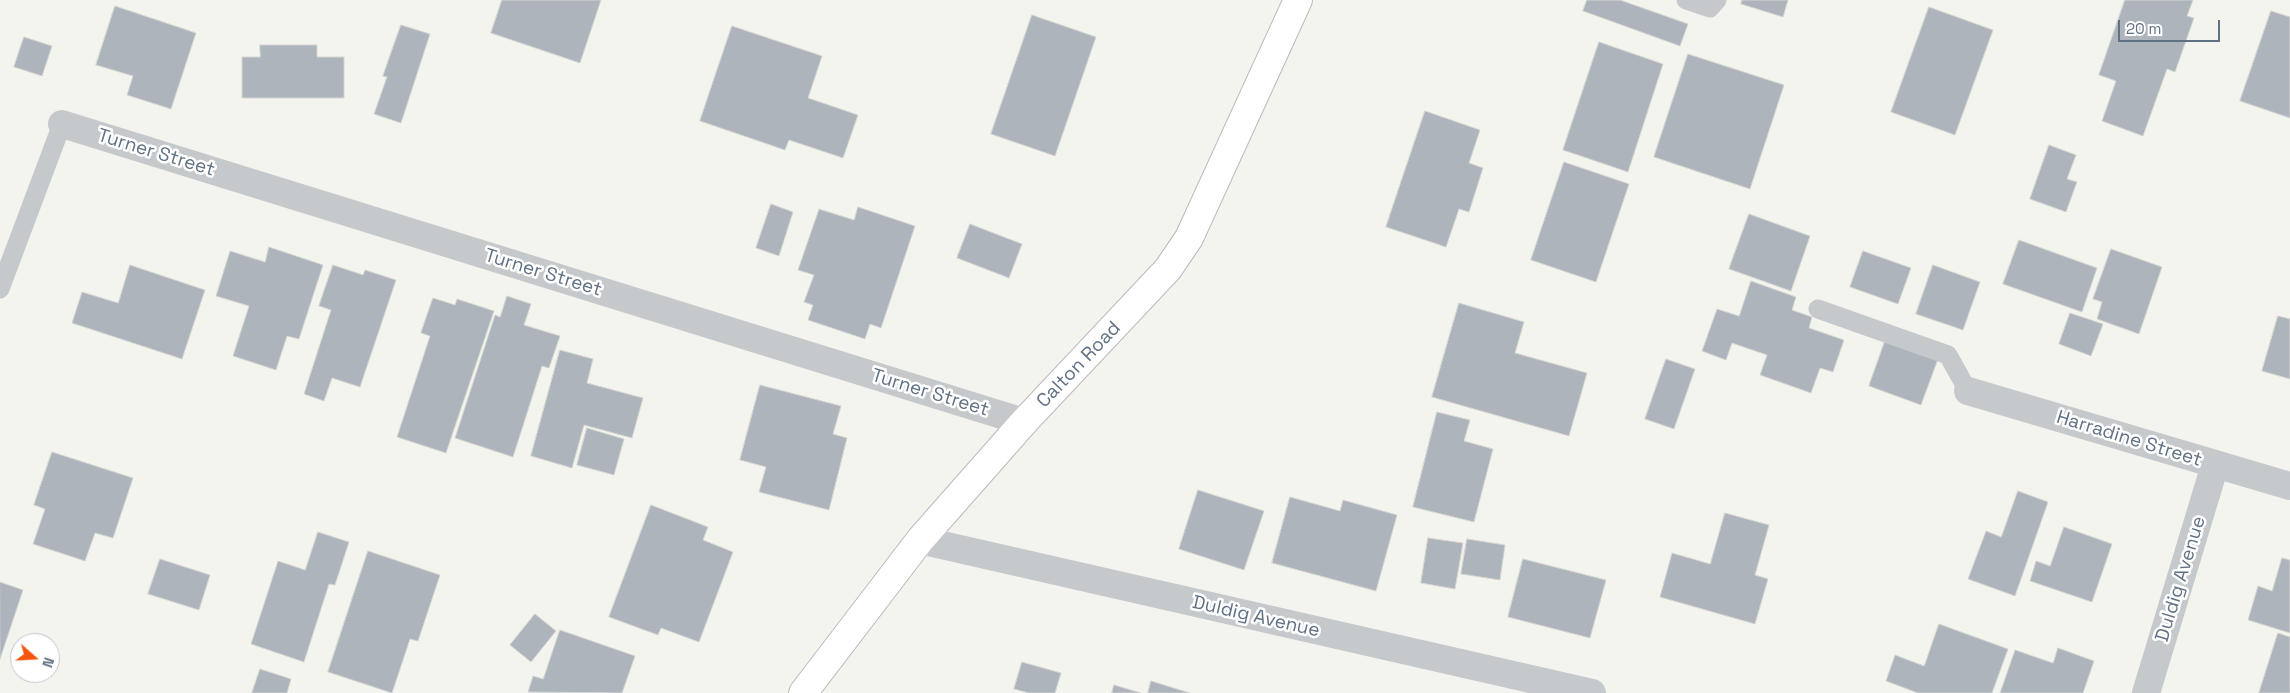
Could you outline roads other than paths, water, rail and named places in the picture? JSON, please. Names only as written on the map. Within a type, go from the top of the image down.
[{"type":"main road","name":"Calton Road","points":[[803,693],[920,540],[1024,422],[1168,269],[1192,229],[1298,0]]},
{"type":"street","name":"Turner Street","points":[[62,124],[1024,422]]},
{"type":"street","name":"Harradine Street","points":[[1968,391],[2290,486]]},
{"type":"street","name":"Duldig Avenue","points":[[2146,693],[2215,465]]},
{"type":"street","name":"Duldig Avenue","points":[[920,540],[1592,693]]},
{"type":"lane","points":[[1686,0],[1710,8],[1717,0]]},
{"type":"lane","points":[[0,290],[62,124]]},
{"type":"lane","points":[[1818,310],[1948,354],[1968,391]]}]
